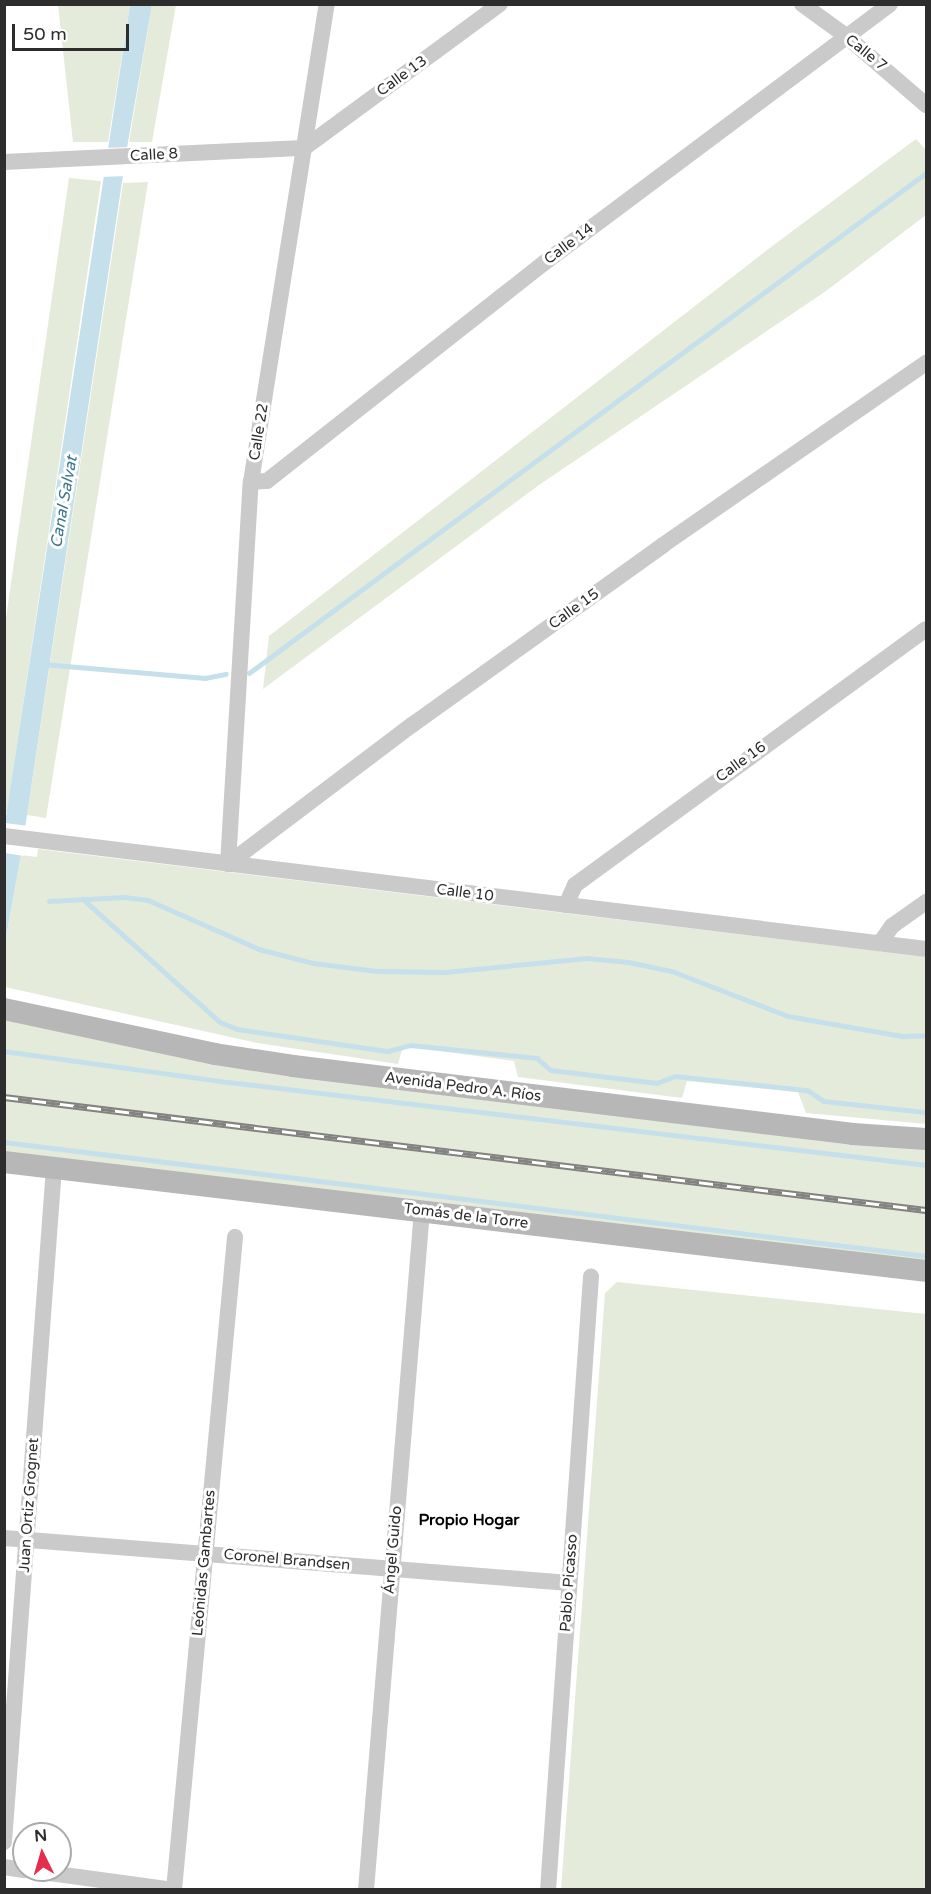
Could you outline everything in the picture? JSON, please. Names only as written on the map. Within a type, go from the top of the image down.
[{"type":"main road","name":"Avenida Pedro A. Ríos","points":[[4,1009],[183,1047],[293,1066],[853,1134],[927,1139]]},
{"type":"main road","name":"Tomás de la Torre","points":[[4,1162],[927,1271]]},
{"type":"street","name":"Calle 22","points":[[228,864],[250,482],[327,4]]},
{"type":"street","name":"Calle 13","points":[[304,148],[500,4]]},
{"type":"street","name":"Calle 7","points":[[802,4],[846,36],[927,105]]},
{"type":"street","name":"Calle 14","points":[[250,482],[267,482],[544,263],[890,4]]},
{"type":"street","name":"Calle 8","points":[[4,162],[304,148]]},
{"type":"street","name":"Calle 15","points":[[228,864],[421,718],[663,545],[927,363]]},
{"type":"street","name":"Calle 16","points":[[566,905],[574,885],[757,750],[927,629]]},
{"type":"street","name":"Calle 10","points":[[4,836],[927,949]]},
{"type":"street","points":[[880,943],[892,926],[927,902]]},
{"type":"street","name":"Juan Ortiz Grognet","points":[[4,1842],[54,1168]]},
{"type":"street","name":"Ángel Guido","points":[[366,1890],[422,1211]]},
{"type":"street","name":"Leónidas Gambartes","points":[[174,1890],[235,1237]]},
{"type":"street","name":"Pablo Picasso","points":[[548,1890],[591,1277]]},
{"type":"street","name":"Coronel Brandsen","points":[[4,1538],[569,1583]]},
{"type":"street","points":[[72,1876],[174,1890]]},
{"type":"green space","points":[[58,5],[130,5],[108,142],[73,142]]},
{"type":"green space","points":[[152,5],[176,5],[152,142],[129,142]]},
{"type":"green space","points":[[916,139],[926,150],[926,215],[826,291],[539,485],[263,689],[269,636],[775,244]]},
{"type":"green space","points":[[69,178],[101,181],[7,812],[5,812],[5,625]]},
{"type":"green space","points":[[148,182],[46,818],[27,815],[123,183]]},
{"type":"green space","points":[[38,849],[926,957],[926,1124],[806,1113],[798,1092],[687,1081],[682,1098],[518,1077],[514,1061],[403,1046],[398,1064],[257,1043],[5,987],[5,943],[21,855],[37,857]]},
{"type":"green space","points":[[4,1009],[151,1041],[926,1139],[926,1271],[5,1162]]},
{"type":"green space","points":[[617,1282],[926,1314],[926,1889],[561,1889],[605,1293]]},
{"type":"water","name":"Canal Salvat","points":[[130,5],[152,5],[128,142],[21,855],[5,943],[5,823]]},
{"type":"pier","points":[[131,147],[127,176],[99,177],[104,148]]},
{"type":"pier","points":[[5,823],[28,826],[24,856],[5,853]]},
{"type":"waterway","points":[[249,673],[926,173]]},
{"type":"waterway","points":[[43,664],[205,678],[226,674]]},
{"type":"waterway","points":[[49,901],[124,897],[148,900],[259,949],[313,963],[377,971],[445,972],[587,958],[628,962],[672,971],[788,1016],[903,1036],[926,1035]]},
{"type":"waterway","points":[[83,899],[220,1022],[237,1029],[388,1051],[410,1045],[537,1058],[551,1070],[657,1083],[675,1076],[807,1090],[824,1101],[926,1112]]},
{"type":"waterway","points":[[4,1051],[228,1082],[926,1165]]},
{"type":"waterway","points":[[4,1142],[926,1256]]},
{"type":"railway","points":[[4,1097],[926,1210]]},
{"type":"district","name":"Propio Hogar","points":[[469,1520]]}]
